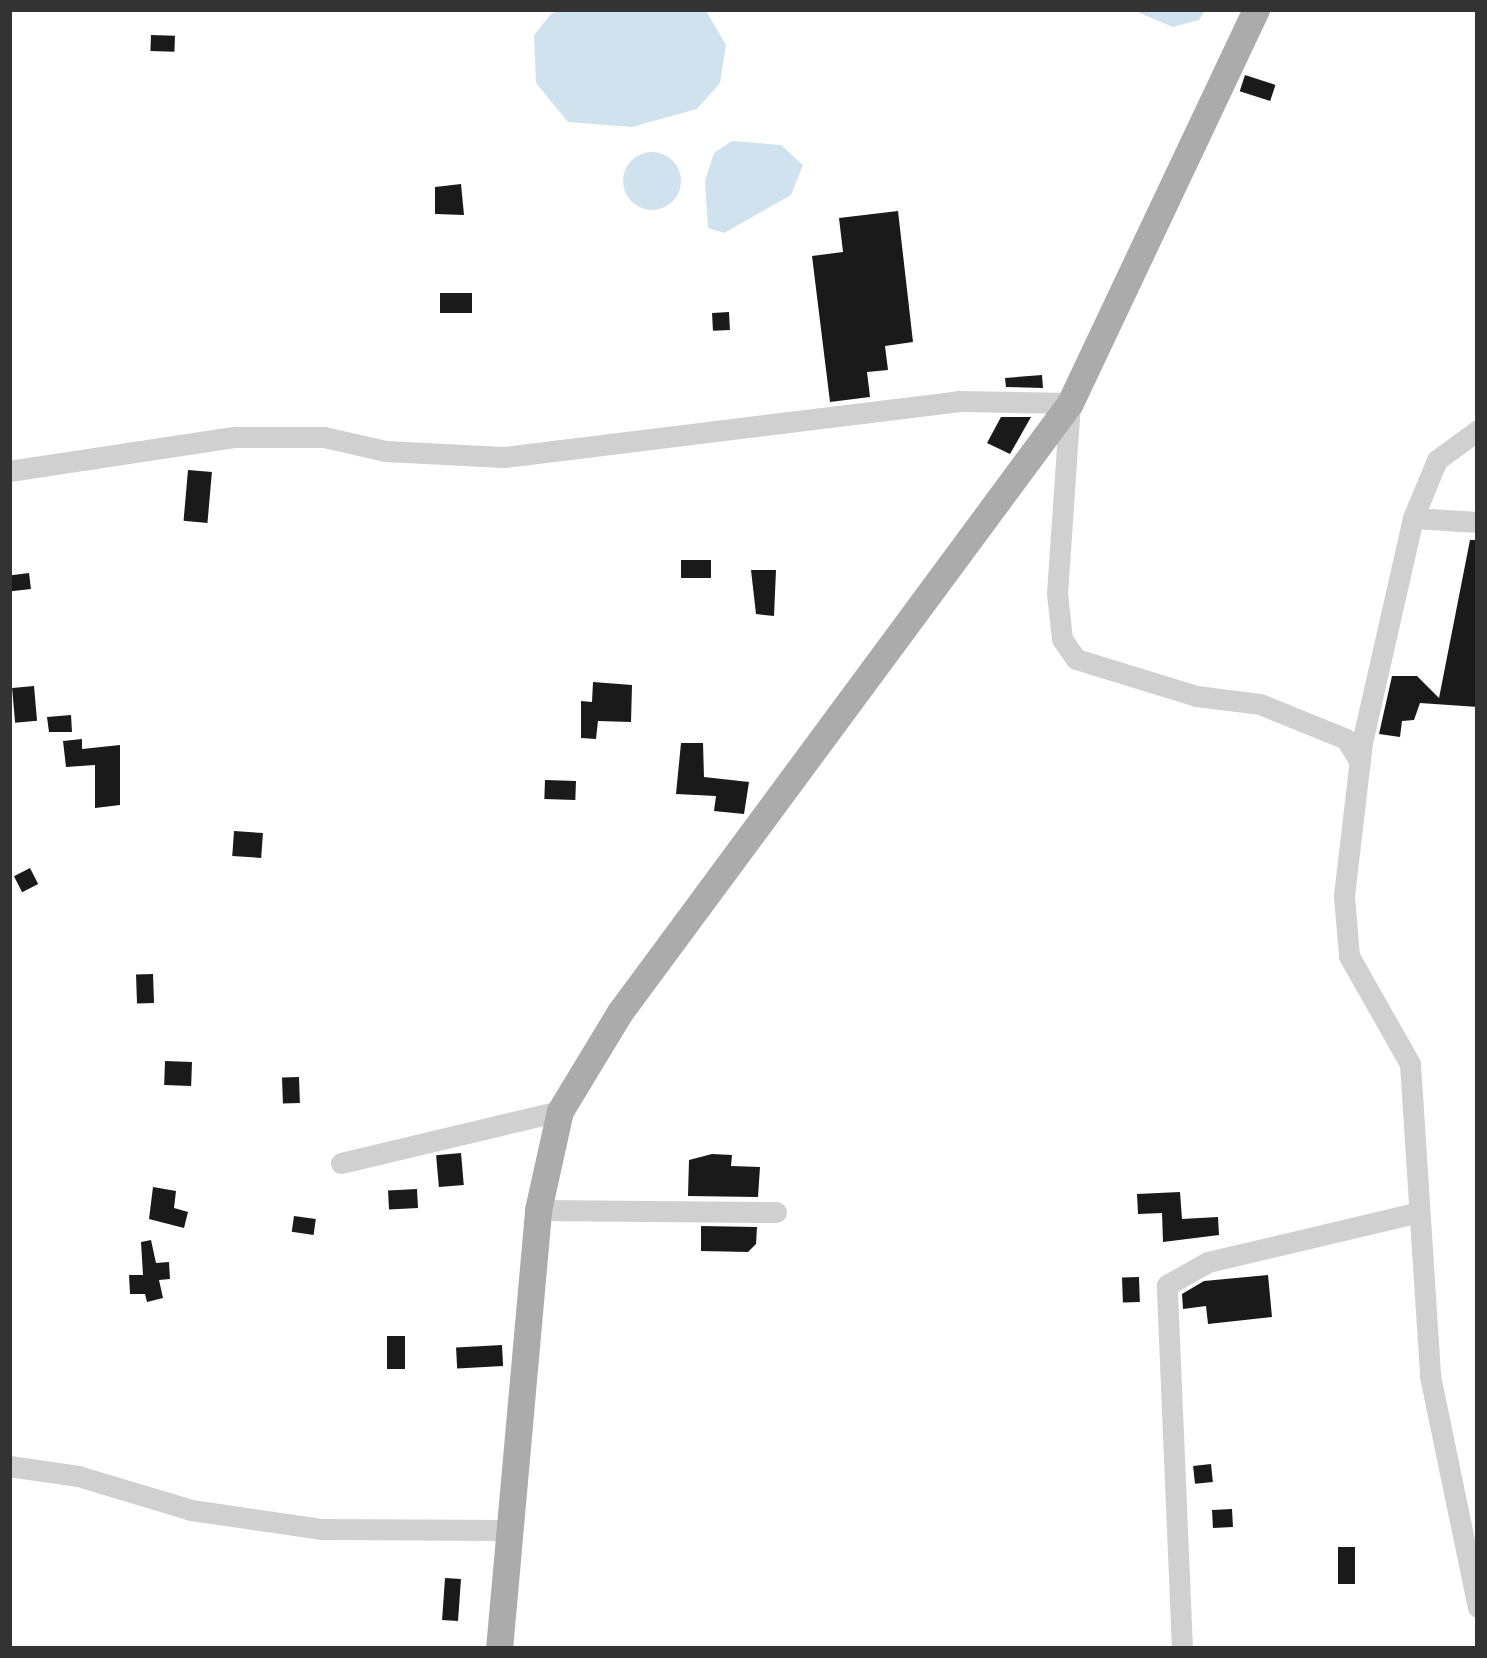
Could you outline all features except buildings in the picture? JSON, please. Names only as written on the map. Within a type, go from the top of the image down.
[{"type":"main road","points":[[499,1649],[538,1210],[560,1112],[634,993],[1070,403],[1256,9]]},
{"type":"street","points":[[9,470],[236,437],[324,436],[385,451],[504,457],[958,401],[1070,403],[1057,593],[1062,639],[1076,659],[1196,696],[1260,704],[1346,739],[1360,762]]},
{"type":"street","points":[[1478,430],[1437,460],[1413,518],[1360,762],[1344,896],[1349,956],[1410,1064],[1415,1214],[1430,1376],[1478,1607]]},
{"type":"street","points":[[1413,518],[1478,523]]},
{"type":"street","points":[[341,1163],[560,1112]]},
{"type":"street","points":[[538,1210],[776,1212]]},
{"type":"street","points":[[1182,1649],[1167,1285],[1208,1262],[1415,1214]]},
{"type":"street","points":[[9,1466],[78,1476],[191,1510],[321,1529],[509,1530]]},
{"type":"water","points":[[705,9],[726,45],[720,83],[697,109],[632,127],[568,122],[536,83],[534,35],[552,13]]},
{"type":"water","points":[[1130,9],[1206,9],[1199,20],[1173,27]]},
{"type":"water","points":[[732,141],[781,145],[803,165],[791,195],[724,233],[708,228],[705,181],[714,153]]},
{"type":"water","points":[[652,152],[673,160],[681,181],[673,202],[652,210],[631,202],[623,181],[631,160]]}]
